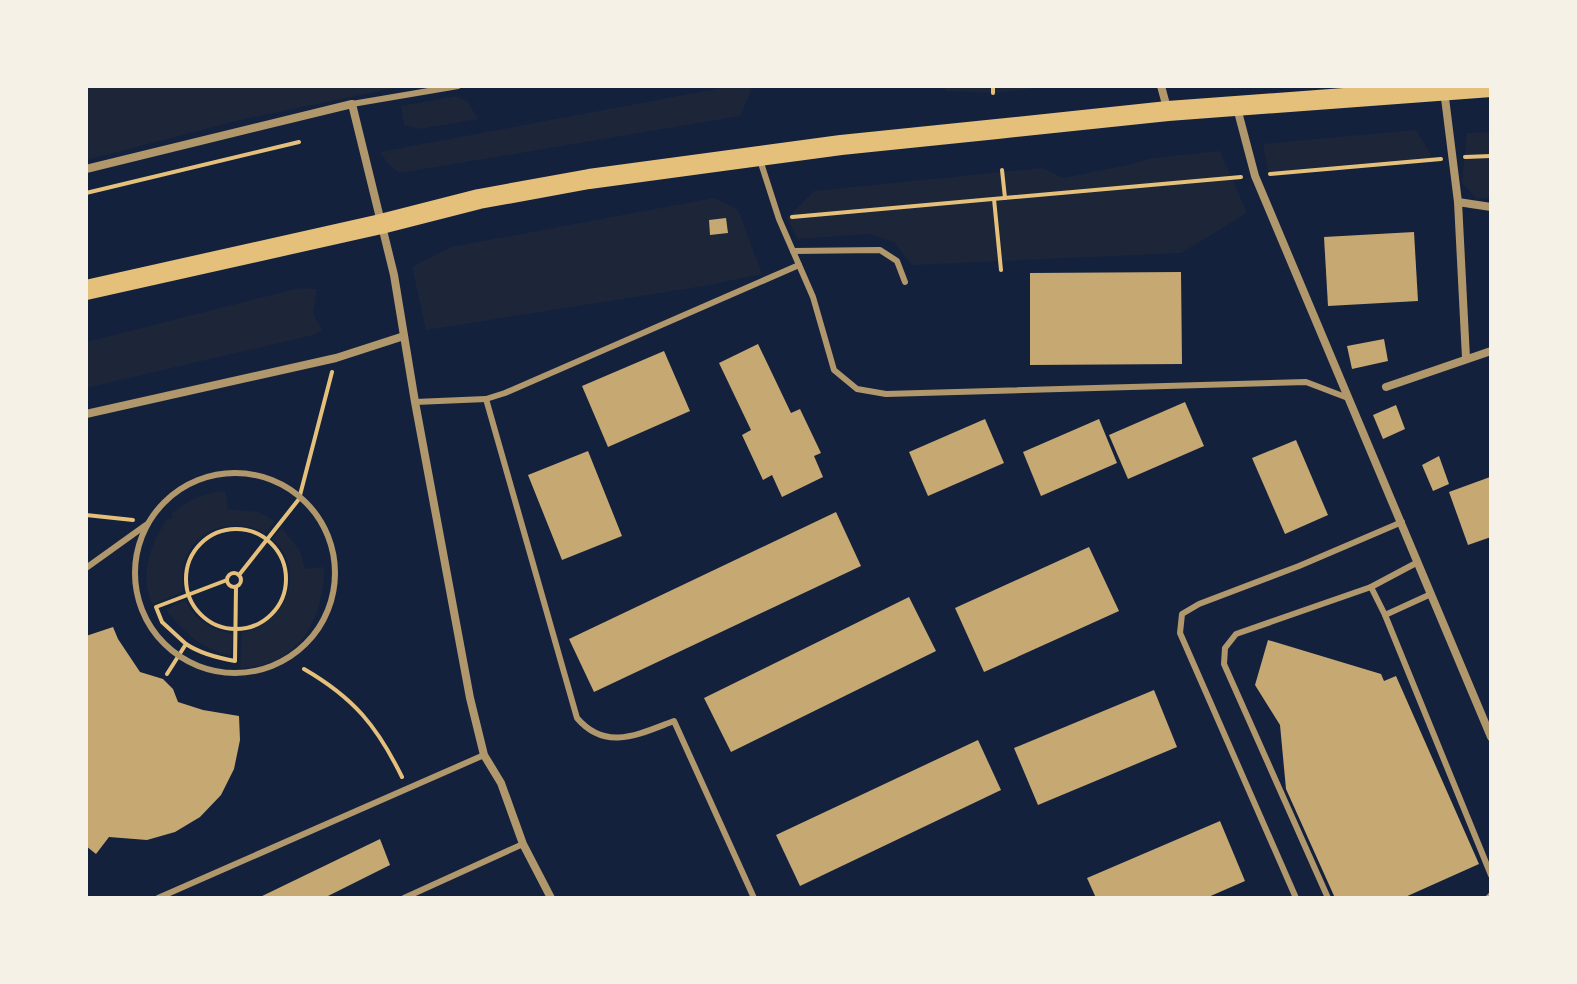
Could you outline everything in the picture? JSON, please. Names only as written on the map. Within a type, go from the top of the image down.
[{"type":"main road","points":[[86,290],[479,199],[589,179],[841,145],[1168,111],[1491,87]]},
{"type":"street","points":[[1161,86],[1168,111]]},
{"type":"street","points":[[1444,89],[1458,202],[1466,358]]},
{"type":"street","points":[[86,169],[352,104],[394,275],[470,698],[484,755],[501,783],[523,844],[551,898]]},
{"type":"street","points":[[1237,106],[1255,176],[1491,737]]},
{"type":"street","points":[[1458,202],[1491,207]]},
{"type":"street","points":[[86,414],[336,358],[404,336]]},
{"type":"street","points":[[1386,387],[1491,351]]},
{"type":"lane","points":[[352,104],[458,86]]},
{"type":"lane","points":[[759,157],[779,219],[813,297],[834,370],[857,389],[886,394],[1306,382],[1348,398]]},
{"type":"lane","points":[[793,251],[880,250],[897,261],[905,282]]},
{"type":"lane","points":[[415,402],[486,399],[799,265]]},
{"type":"lane","points":[[486,399],[577,718],[587,730],[608,738],[630,737],[674,721],[754,898]]},
{"type":"lane","points":[[86,568],[146,525],[165,501],[189,483],[218,474],[249,473],[278,482],[300,497],[324,526],[334,558],[333,592],[322,624],[307,643],[289,658],[268,668],[245,673],[221,673],[198,667],[156,636],[141,610],[135,582],[136,553],[146,525]]},
{"type":"lane","points":[[1296,898],[1180,633],[1182,614],[1199,604],[1402,522]]},
{"type":"lane","points":[[1328,898],[1224,664],[1225,648],[1236,634],[1371,587],[1418,562]]},
{"type":"lane","points":[[1371,587],[1491,875]]},
{"type":"lane","points":[[1385,615],[1431,594]]},
{"type":"lane","points":[[158,898],[484,755]]},
{"type":"lane","points":[[404,898],[523,844]]},
{"type":"path","points":[[993,86],[993,93]]},
{"type":"path","points":[[86,193],[299,142]]},
{"type":"path","points":[[787,218],[1491,156]]},
{"type":"path","points":[[1002,170],[1005,198]]},
{"type":"path","points":[[994,199],[1001,270]]},
{"type":"path","points":[[239,575],[300,497],[336,358]]},
{"type":"path","points":[[86,515],[132,519],[146,525]]},
{"type":"path","points":[[233,528],[250,530],[266,538],[277,549],[287,579],[277,609],[267,620],[237,630],[220,627],[204,619],[193,606],[186,572],[191,556],[201,542],[216,532],[233,528]]},
{"type":"path","points":[[231,574],[239,575],[241,581],[236,587],[235,661],[195,651],[162,622],[156,607],[227,580],[231,574]]},
{"type":"path","points":[[227,580],[236,587]]},
{"type":"path","points":[[167,674],[186,644]]},
{"type":"path","points":[[304,669],[330,684],[360,710],[385,743],[408,790]]},
{"type":"shaded area","points":[[86,86],[404,86],[240,120],[86,160]]},
{"type":"shaded area","points":[[732,86],[753,86],[740,116],[400,173],[389,165],[380,152]]},
{"type":"shaded area","points":[[945,86],[1057,86],[993,93],[945,91]]},
{"type":"shaded area","points":[[456,96],[467,101],[478,119],[421,129],[404,125],[401,106]]},
{"type":"shaded area","points":[[1416,130],[1434,160],[1269,174],[1263,144]]},
{"type":"shaded area","points":[[1491,132],[1491,197],[1477,199],[1462,183],[1467,133]]},
{"type":"shaded area","points":[[1220,151],[1247,213],[1181,253],[912,265],[894,242],[869,234],[798,239],[787,218],[814,191],[1043,168],[1063,178],[1153,158]]},
{"type":"shaded area","points":[[714,198],[738,210],[762,274],[426,330],[412,267],[451,247]]},
{"type":"shaded area","points":[[300,288],[317,289],[313,314],[322,330],[313,335],[86,388],[86,342]]},
{"type":"shaded area","points":[[225,491],[228,509],[258,512],[275,521],[265,534],[251,527],[235,526],[222,527],[201,537],[193,545],[183,566],[183,591],[152,605],[147,582],[148,560],[161,528],[173,516],[171,514],[190,501]]},
{"type":"shaded area","points":[[282,528],[300,551],[305,569],[324,567],[319,605],[304,637],[292,650],[260,666],[240,668],[242,633],[270,619],[287,595],[289,566],[272,539]]},
{"type":"shaded area","points":[[185,600],[204,623],[233,634],[231,655],[211,649],[194,639],[166,610]]},
{"type":"building","points":[[726,218],[728,233],[710,235],[709,220]]},
{"type":"building","points":[[1414,232],[1418,301],[1328,306],[1324,237]]},
{"type":"building","points":[[1181,272],[1182,364],[1030,365],[1030,273]]},
{"type":"building","points":[[1384,339],[1388,361],[1352,369],[1347,346]]},
{"type":"building","points":[[758,344],[791,413],[800,409],[821,453],[814,456],[823,477],[782,497],[772,475],[763,480],[742,435],[751,430],[719,363]]},
{"type":"building","points":[[664,351],[690,411],[608,447],[582,386]]},
{"type":"building","points":[[1185,402],[1204,446],[1128,479],[1109,435]]},
{"type":"building","points":[[1396,405],[1405,429],[1383,439],[1373,415]]},
{"type":"building","points":[[985,419],[1004,463],[928,496],[909,452]]},
{"type":"building","points":[[1099,419],[1117,463],[1041,496],[1023,452]]},
{"type":"building","points":[[1296,440],[1328,515],[1285,534],[1252,458]]},
{"type":"building","points":[[588,451],[622,536],[562,560],[528,475]]},
{"type":"building","points":[[1439,456],[1449,484],[1433,491],[1422,465]]},
{"type":"building","points":[[1490,477],[1491,537],[1468,545],[1449,492]]},
{"type":"building","points":[[836,512],[861,566],[594,692],[569,639]]},
{"type":"building","points":[[1089,547],[1119,611],[984,672],[955,608]]},
{"type":"building","points":[[909,597],[936,651],[731,752],[704,698]]},
{"type":"building","points":[[113,627],[140,672],[163,679],[173,689],[178,702],[239,716],[240,740],[234,769],[221,795],[200,817],[175,832],[147,840],[109,837],[96,854],[86,846],[86,636]]},
{"type":"building","points":[[1268,640],[1381,674],[1384,681],[1396,676],[1479,864],[1403,898],[1335,898],[1286,789],[1280,725],[1255,685]]},
{"type":"building","points":[[1154,690],[1177,747],[1038,805],[1014,748]]},
{"type":"building","points":[[978,740],[1001,790],[800,886],[776,835]]},
{"type":"building","points":[[1220,821],[1245,881],[1206,898],[1096,898],[1087,878]]},
{"type":"building","points":[[380,839],[390,865],[324,898],[258,898]]}]
